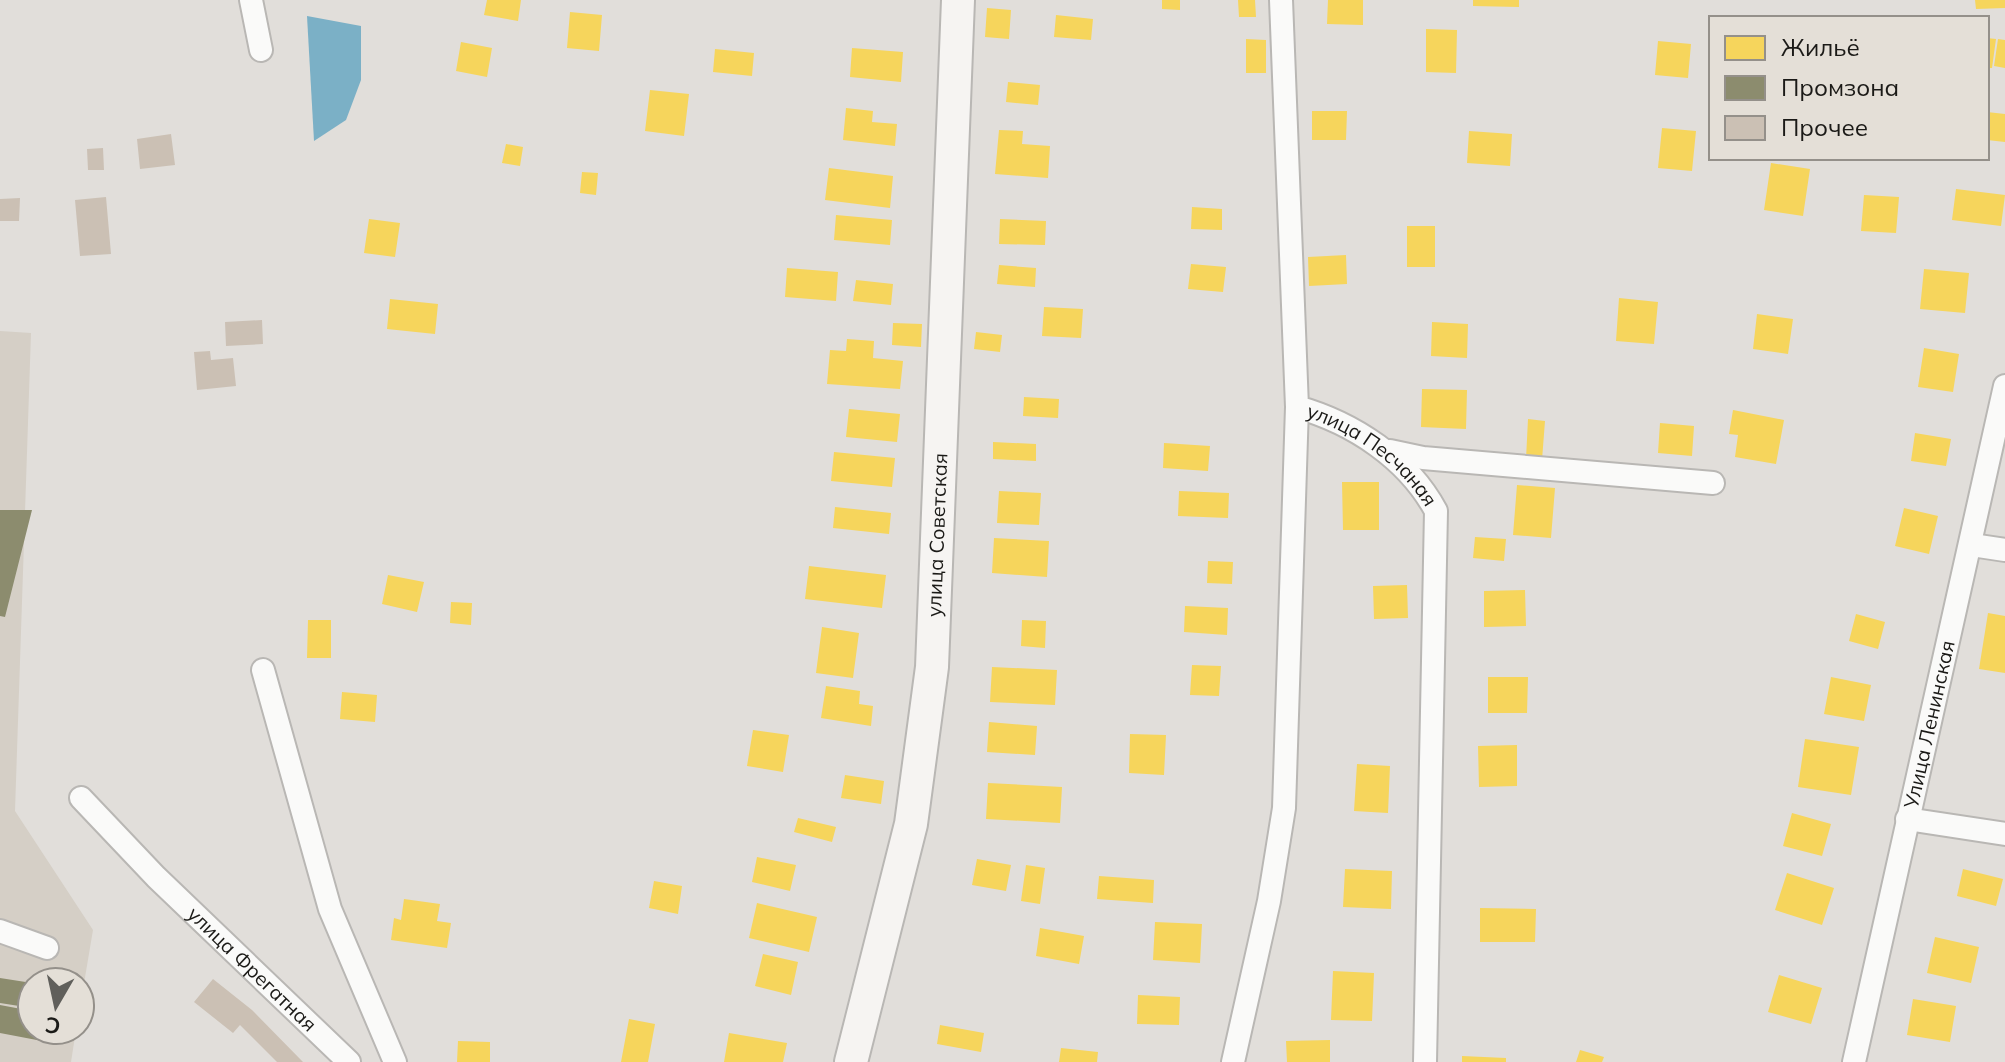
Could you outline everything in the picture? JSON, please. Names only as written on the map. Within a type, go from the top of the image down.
[{"type":"street","points":[[251,0],[261,50]]},
{"type":"street","name":"улица Советская","points":[[851,1062],[911,824],[932,667],[958,0]]},
{"type":"street","name":"улица Песчаная","points":[[1281,0],[1297,407],[1350,429],[1403,464],[1423,487],[1436,511],[1425,1062]]},
{"type":"street","name":"Улица Ленинская","points":[[1854,1062],[1907,819],[1972,545],[2005,386]]},
{"type":"street","points":[[1233,1062],[1269,901],[1284,808],[1297,407]]},
{"type":"street","points":[[1381,449],[1423,458],[1713,483]]},
{"type":"street","points":[[1972,545],[2005,550]]},
{"type":"street","points":[[263,670],[330,909],[395,1062]]},
{"type":"street","name":"улица Фрегатная","points":[[81,798],[156,877],[349,1062]]},
{"type":"street","points":[[1907,819],[2005,834]]},
{"type":"street","points":[[0,931],[47,948]]},
{"type":"shaded area","points":[[0,331],[31,333],[15,811],[93,930],[87,966],[16,966],[16,1046],[74,1046],[71,1062],[0,1062]]},
{"type":"water","points":[[307,16],[361,26],[361,80],[346,120],[314,141]]},
{"type":"building: Жильё","points":[[487,0],[521,0],[518,21],[484,15]]},
{"type":"building: Жильё","points":[[1162,0],[1180,0],[1180,10],[1162,9]]},
{"type":"building: Жильё","points":[[1238,0],[1255,0],[1256,17],[1239,17]]},
{"type":"building: Жильё","points":[[1328,0],[1363,0],[1363,25],[1327,24]]},
{"type":"building: Жильё","points":[[1473,0],[1519,0],[1519,7],[1473,6]]},
{"type":"building: Жильё","points":[[1975,0],[2005,0],[2005,8],[1976,9]]},
{"type":"building: Жильё","points":[[987,8],[1011,10],[1009,39],[985,37]]},
{"type":"building: Жильё","points":[[570,12],[602,15],[599,51],[567,48]]},
{"type":"building: Жильё","points":[[1056,15],[1093,19],[1091,40],[1054,37]]},
{"type":"building: Жильё","points":[[1426,29],[1457,30],[1456,73],[1426,72]]},
{"type":"building: Жильё","points":[[1989,38],[1996,39],[1992,68],[1989,68]]},
{"type":"building: Жильё","points":[[1246,39],[1266,40],[1266,73],[1246,73]]},
{"type":"building: Жильё","points":[[1998,39],[2005,40],[2005,68],[1994,66]]},
{"type":"building: Жильё","points":[[1658,41],[1691,44],[1688,78],[1655,75]]},
{"type":"building: Жильё","points":[[461,42],[492,48],[487,77],[456,71]]},
{"type":"building: Жильё","points":[[852,48],[903,52],[901,82],[850,77]]},
{"type":"building: Жильё","points":[[715,49],[754,53],[752,76],[713,72]]},
{"type":"building: Жильё","points":[[1008,82],[1040,85],[1038,105],[1006,102]]},
{"type":"building: Жильё","points":[[650,90],[689,94],[684,136],[645,131]]},
{"type":"building: Жильё","points":[[846,108],[873,111],[872,122],[897,124],[895,146],[843,140]]},
{"type":"building: Жильё","points":[[1312,111],[1347,111],[1346,140],[1312,140]]},
{"type":"building: Жильё","points":[[1989,112],[2005,114],[2005,142],[1989,140]]},
{"type":"building: Жильё","points":[[1662,128],[1696,131],[1692,171],[1658,168]]},
{"type":"building: Жильё","points":[[999,130],[1023,131],[1022,144],[1050,146],[1048,178],[995,174]]},
{"type":"building: Жильё","points":[[1469,131],[1512,134],[1510,166],[1467,163]]},
{"type":"building: Жильё","points":[[506,144],[523,147],[520,166],[502,163]]},
{"type":"building: Жильё","points":[[1771,163],[1810,169],[1803,216],[1764,210]]},
{"type":"building: Жильё","points":[[829,168],[893,176],[890,208],[825,200]]},
{"type":"building: Жильё","points":[[582,172],[598,173],[596,195],[580,193]]},
{"type":"building: Жильё","points":[[1956,189],[2005,195],[2001,226],[1952,220]]},
{"type":"building: Жильё","points":[[1864,195],[1899,197],[1896,233],[1861,231]]},
{"type":"building: Жильё","points":[[1192,207],[1222,209],[1222,230],[1191,229]]},
{"type":"building: Жильё","points":[[836,215],[892,220],[890,245],[834,240]]},
{"type":"building: Жильё","points":[[369,219],[400,223],[395,257],[364,253]]},
{"type":"building: Жильё","points":[[1000,219],[1046,221],[1045,245],[999,244]]},
{"type":"building: Жильё","points":[[1407,226],[1435,226],[1435,267],[1407,267]]},
{"type":"building: Жильё","points":[[1346,255],[1347,284],[1309,286],[1308,257]]},
{"type":"building: Жильё","points":[[1191,264],[1226,267],[1223,292],[1188,289]]},
{"type":"building: Жильё","points":[[999,265],[1036,268],[1035,287],[997,284]]},
{"type":"building: Жильё","points":[[787,268],[838,272],[836,301],[785,297]]},
{"type":"building: Жильё","points":[[1924,269],[1969,273],[1965,313],[1920,309]]},
{"type":"building: Жильё","points":[[856,280],[893,284],[891,305],[853,301]]},
{"type":"building: Жильё","points":[[1619,298],[1658,302],[1654,344],[1616,341]]},
{"type":"building: Жильё","points":[[390,299],[438,304],[435,334],[387,329]]},
{"type":"building: Жильё","points":[[1044,307],[1083,309],[1081,338],[1042,336]]},
{"type":"building: Жильё","points":[[1757,314],[1793,319],[1788,354],[1753,349]]},
{"type":"building: Жильё","points":[[1432,322],[1468,324],[1467,358],[1431,356]]},
{"type":"building: Жильё","points":[[893,323],[922,324],[921,347],[892,345]]},
{"type":"building: Жильё","points":[[976,332],[1002,335],[1000,352],[974,349]]},
{"type":"building: Жильё","points":[[847,339],[874,341],[873,358],[903,361],[900,389],[827,384],[830,350],[846,351]]},
{"type":"building: Жильё","points":[[1924,348],[1959,354],[1953,392],[1918,387]]},
{"type":"building: Жильё","points":[[1422,389],[1467,390],[1466,429],[1421,427]]},
{"type":"building: Жильё","points":[[1024,397],[1059,399],[1058,418],[1023,416]]},
{"type":"building: Жильё","points":[[849,409],[900,414],[897,442],[846,437]]},
{"type":"building: Жильё","points":[[1733,410],[1784,420],[1776,464],[1735,457],[1738,435],[1729,434]]},
{"type":"building: Жильё","points":[[1528,419],[1545,421],[1542,460],[1526,459]]},
{"type":"building: Жильё","points":[[1660,423],[1694,426],[1692,456],[1658,453]]},
{"type":"building: Жильё","points":[[1915,433],[1951,439],[1946,466],[1911,461]]},
{"type":"building: Жильё","points":[[993,442],[1036,444],[1036,461],[993,459]]},
{"type":"building: Жильё","points":[[1164,443],[1210,446],[1208,471],[1163,468]]},
{"type":"building: Жильё","points":[[834,452],[895,458],[892,487],[831,481]]},
{"type":"building: Жильё","points":[[1342,482],[1379,482],[1379,530],[1343,530]]},
{"type":"building: Жильё","points":[[1517,485],[1555,488],[1551,538],[1513,535]]},
{"type":"building: Жильё","points":[[999,491],[1041,493],[1039,525],[997,523]]},
{"type":"building: Жильё","points":[[1179,491],[1229,493],[1228,518],[1178,516]]},
{"type":"building: Жильё","points":[[835,507],[891,513],[889,534],[833,528]]},
{"type":"building: Жильё","points":[[1904,508],[1938,516],[1929,554],[1895,546]]},
{"type":"building: Жильё","points":[[1475,537],[1506,539],[1504,561],[1473,558]]},
{"type":"building: Жильё","points":[[994,538],[1049,541],[1047,577],[992,573]]},
{"type":"building: Жильё","points":[[1208,561],[1233,562],[1232,584],[1207,583]]},
{"type":"building: Жильё","points":[[809,566],[886,575],[882,608],[805,599]]},
{"type":"building: Жильё","points":[[388,575],[424,582],[417,612],[382,604]]},
{"type":"building: Жильё","points":[[1407,585],[1408,618],[1374,619],[1373,586]]},
{"type":"building: Жильё","points":[[1525,590],[1526,626],[1484,627],[1484,591]]},
{"type":"building: Жильё","points":[[451,602],[472,603],[471,625],[450,623]]},
{"type":"building: Жильё","points":[[1185,606],[1228,608],[1227,635],[1184,632]]},
{"type":"building: Жильё","points":[[1988,613],[2005,616],[2005,673],[1979,669]]},
{"type":"building: Жильё","points":[[1856,614],[1885,622],[1878,649],[1849,641]]},
{"type":"building: Жильё","points":[[308,620],[331,620],[331,658],[307,658]]},
{"type":"building: Жильё","points":[[1022,620],[1046,621],[1045,648],[1021,646]]},
{"type":"building: Жильё","points":[[822,627],[859,633],[853,678],[816,673]]},
{"type":"building: Жильё","points":[[1192,665],[1221,666],[1219,696],[1190,695]]},
{"type":"building: Жильё","points":[[992,667],[1057,670],[1055,705],[990,702]]},
{"type":"building: Жильё","points":[[1488,677],[1528,677],[1527,713],[1488,713]]},
{"type":"building: Жильё","points":[[1831,677],[1871,685],[1864,721],[1824,714]]},
{"type":"building: Жильё","points":[[826,686],[860,691],[859,704],[873,706],[871,726],[821,718]]},
{"type":"building: Жильё","points":[[342,692],[377,695],[375,722],[340,719]]},
{"type":"building: Жильё","points":[[989,722],[1037,726],[1035,755],[987,752]]},
{"type":"building: Жильё","points":[[753,730],[789,735],[783,772],[747,766]]},
{"type":"building: Жильё","points":[[1130,734],[1166,735],[1164,775],[1129,773]]},
{"type":"building: Жильё","points":[[1805,739],[1859,747],[1851,795],[1798,787]]},
{"type":"building: Жильё","points":[[1517,745],[1517,786],[1479,787],[1478,746]]},
{"type":"building: Жильё","points":[[1357,764],[1390,766],[1388,813],[1354,811]]},
{"type":"building: Жильё","points":[[845,775],[884,781],[881,804],[841,798]]},
{"type":"building: Жильё","points":[[988,783],[1062,787],[1060,823],[986,819]]},
{"type":"building: Жильё","points":[[1792,813],[1831,824],[1822,856],[1783,846]]},
{"type":"building: Жильё","points":[[798,818],[836,827],[832,842],[794,832]]},
{"type":"building: Жильё","points":[[757,857],[796,865],[790,891],[752,882]]},
{"type":"building: Жильё","points":[[977,859],[1011,865],[1006,891],[972,885]]},
{"type":"building: Жильё","points":[[1026,865],[1045,868],[1040,904],[1021,901]]},
{"type":"building: Жильё","points":[[1345,869],[1392,871],[1391,909],[1343,907]]},
{"type":"building: Жильё","points":[[1963,869],[2003,879],[1996,906],[1957,896]]},
{"type":"building: Жильё","points":[[1787,873],[1834,888],[1822,925],[1775,910]]},
{"type":"building: Жильё","points":[[1099,876],[1154,880],[1153,903],[1097,899]]},
{"type":"building: Жильё","points":[[654,881],[682,886],[678,914],[649,908]]},
{"type":"building: Жильё","points":[[404,899],[440,904],[437,921],[451,923],[447,948],[391,940],[394,918],[401,920]]},
{"type":"building: Жильё","points":[[757,903],[817,917],[809,952],[749,938]]},
{"type":"building: Жильё","points":[[1480,908],[1536,909],[1535,942],[1480,942]]},
{"type":"building: Жильё","points":[[1155,922],[1202,924],[1200,963],[1153,960]]},
{"type":"building: Жильё","points":[[1040,928],[1084,936],[1079,964],[1036,956]]},
{"type":"building: Жильё","points":[[1935,937],[1979,947],[1971,983],[1927,973]]},
{"type":"building: Жильё","points":[[763,954],[798,962],[791,995],[755,986]]},
{"type":"building: Жильё","points":[[1333,971],[1374,973],[1372,1021],[1331,1020]]},
{"type":"building: Жильё","points":[[1779,975],[1822,988],[1811,1024],[1768,1012]]},
{"type":"building: Жильё","points":[[1138,995],[1180,997],[1179,1025],[1137,1024]]},
{"type":"building: Жильё","points":[[1913,999],[1956,1006],[1950,1042],[1907,1035]]},
{"type":"building: Жильё","points":[[629,1019],[655,1024],[648,1062],[621,1062]]},
{"type":"building: Жильё","points":[[940,1025],[984,1033],[981,1052],[937,1044]]},
{"type":"building: Жильё","points":[[729,1033],[787,1043],[783,1062],[724,1062]]},
{"type":"building: Жильё","points":[[1330,1040],[1330,1062],[1287,1062],[1286,1041]]},
{"type":"building: Жильё","points":[[458,1041],[490,1042],[490,1062],[457,1062]]},
{"type":"building: Жильё","points":[[1061,1048],[1098,1052],[1097,1062],[1059,1062]]},
{"type":"building: Жильё","points":[[1580,1050],[1604,1057],[1602,1062],[1576,1062]]},
{"type":"building: Жильё","points":[[1462,1056],[1506,1058],[1506,1062],[1462,1062]]},
{"type":"building: Промзона","points":[[0,510],[32,510],[5,617],[0,616]]},
{"type":"building: Промзона","points":[[0,978],[16,980],[16,1006],[0,1003]]},
{"type":"building: Промзона","points":[[0,1005],[16,1008],[16,1036],[0,1033]]},
{"type":"building: Прочее","points":[[171,134],[175,165],[140,169],[137,139]]},
{"type":"building: Прочее","points":[[103,148],[104,170],[88,170],[87,149]]},
{"type":"building: Прочее","points":[[106,197],[111,254],[80,256],[75,200]]},
{"type":"building: Прочее","points":[[20,198],[19,221],[0,221],[0,199]]},
{"type":"building: Прочее","points":[[262,320],[263,344],[226,346],[225,322]]},
{"type":"building: Прочее","points":[[210,351],[211,360],[233,358],[236,386],[197,390],[194,352]]},
{"type":"building: Прочее","points":[[213,979],[252,1010],[303,1062],[277,1062],[240,1025],[233,1033],[194,1002]]}]
